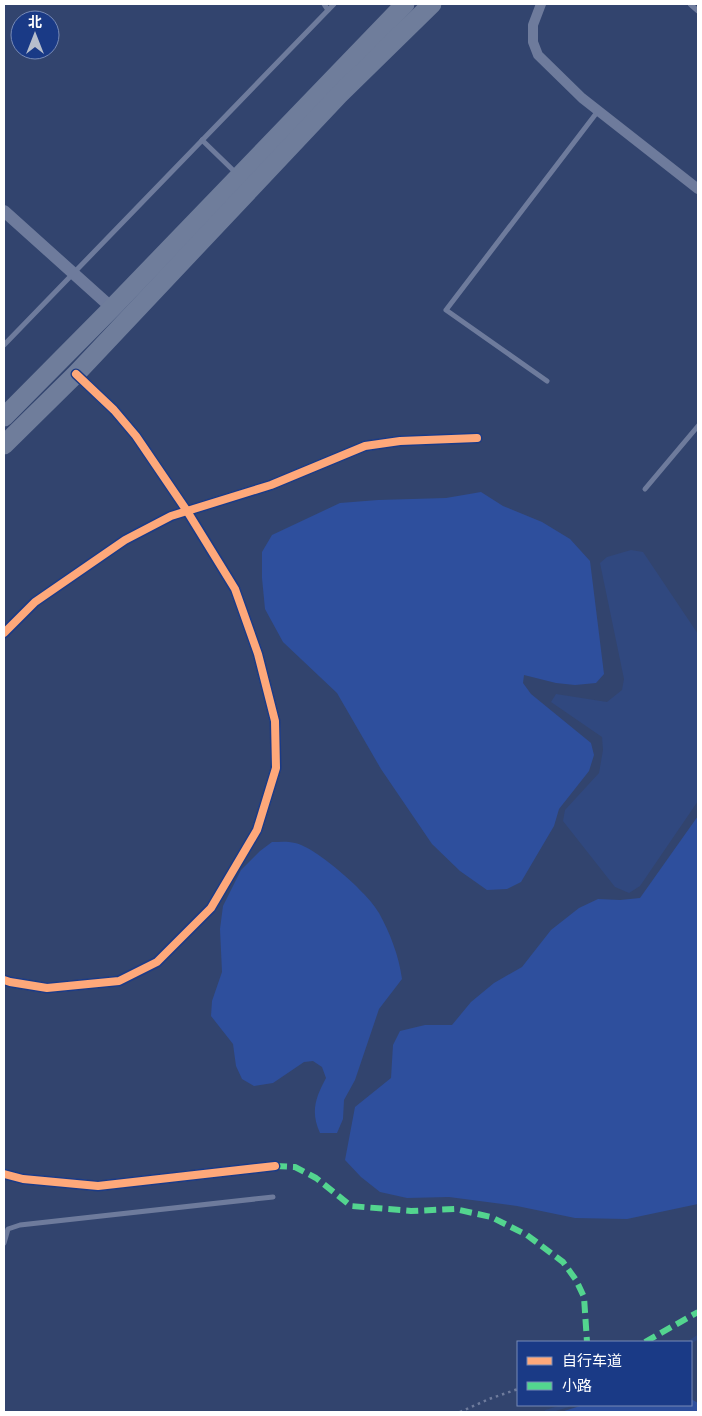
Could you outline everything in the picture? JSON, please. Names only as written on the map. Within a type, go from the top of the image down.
[{"type":"highway","points":[[4,417],[112,308],[405,4]]},
{"type":"highway","points":[[4,445],[76,374],[339,95],[432,4]]},
{"type":"street","points":[[541,4],[533,25],[533,42],[538,55],[582,98],[698,189]]},
{"type":"street","points":[[4,211],[112,308]]},
{"type":"street","points":[[4,980],[47,988],[119,981],[158,962],[211,908],[257,830],[276,768],[275,721],[258,654],[235,589],[187,511],[136,436],[114,410],[76,374]]},
{"type":"street","points":[[4,633],[35,602],[125,540],[171,516],[271,484],[366,446],[400,441],[477,438]]},
{"type":"street","points":[[4,1174],[23,1179],[98,1186],[275,1166]]},
{"type":"lane","points":[[324,4],[328,10]]},
{"type":"lane","points":[[4,345],[334,4]]},
{"type":"lane","points":[[690,4],[698,11]]},
{"type":"lane","points":[[547,381],[446,310],[599,111]]},
{"type":"lane","points":[[202,140],[239,176]]},
{"type":"lane","points":[[645,489],[698,426]]},
{"type":"lane","points":[[4,1243],[6,1227],[274,1197]]},
{"type":"path","points":[[460,1412],[517,1389]]},
{"type":"shaded area","points":[[481,492],[503,506],[542,522],[570,539],[590,561],[604,674],[596,683],[575,685],[556,683],[524,675],[523,683],[531,694],[591,743],[594,755],[589,771],[559,809],[554,826],[521,882],[507,889],[487,890],[460,871],[432,844],[381,769],[337,693],[283,642],[265,609],[262,578],[262,552],[272,535],[340,503],[446,498]]},
{"type":"shaded area","points":[[631,550],[643,552],[698,634],[698,801],[640,886],[629,893],[615,887],[563,821],[565,810],[599,773],[603,750],[602,737],[551,702],[556,694],[607,702],[622,690],[624,679],[600,563],[607,557]]},
{"type":"shaded area","points":[[698,816],[698,1204],[627,1219],[575,1218],[517,1206],[449,1197],[407,1198],[380,1192],[361,1177],[345,1160],[355,1107],[391,1078],[393,1045],[400,1031],[425,1025],[452,1025],[471,1002],[494,983],[522,967],[551,930],[579,908],[598,899],[620,900],[640,898]]},
{"type":"shaded area","points":[[272,842],[292,842],[304,846],[328,862],[354,884],[379,913],[399,962],[402,979],[379,1009],[355,1080],[344,1100],[343,1119],[337,1133],[320,1133],[315,1118],[317,1098],[326,1078],[322,1067],[313,1061],[304,1062],[273,1083],[254,1086],[242,1079],[236,1066],[233,1044],[211,1016],[212,1001],[222,972],[220,929],[223,906],[241,870]]},
{"type":"shaded area","points":[[692,1400],[698,1403],[698,1412],[561,1412],[580,1406],[692,1406]]},
{"type":"waterway","points":[[692,1341],[698,1337]]},
{"type":"waterway","points":[[546,1412],[565,1406]]},
{"type":"marked path","points":[[275,1166],[295,1167],[316,1178],[351,1206],[411,1211],[455,1209],[491,1217],[527,1235],[563,1262],[576,1280],[584,1297],[587,1341]]},
{"type":"marked path","points":[[647,1341],[698,1312]]},
{"type":"cycle path","points":[[4,980],[47,988],[119,981],[157,962],[211,908],[257,830],[276,768],[275,721],[258,654],[235,589],[187,511],[136,436],[114,410],[76,374]]},
{"type":"cycle path","points":[[4,633],[35,602],[125,540],[171,516],[271,485],[365,446],[400,441],[477,438]]},
{"type":"cycle path","points":[[4,1174],[23,1179],[98,1186],[275,1166]]}]
